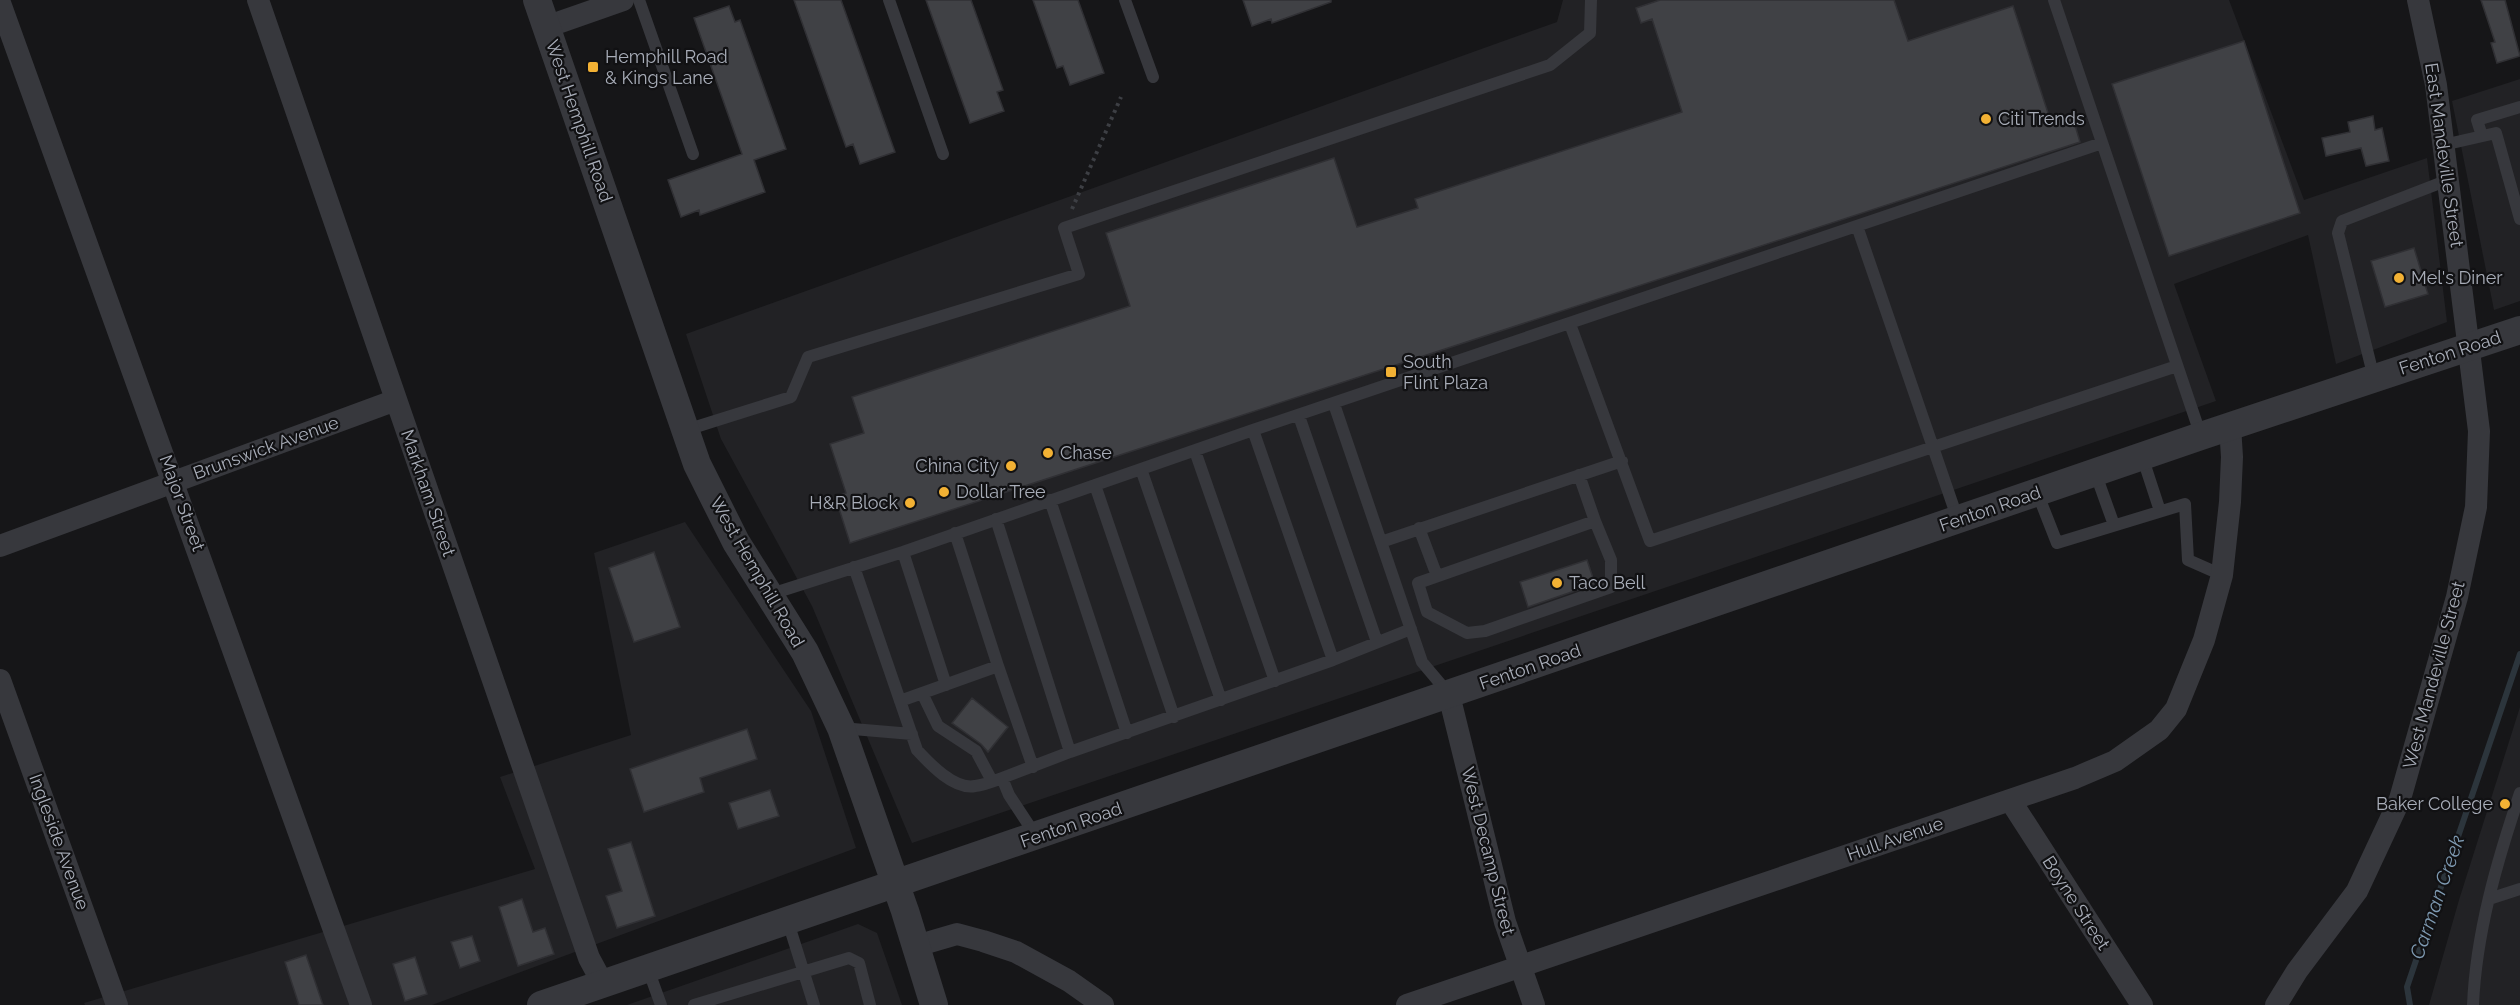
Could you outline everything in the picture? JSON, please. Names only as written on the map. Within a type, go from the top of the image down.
[{"type":"street","name":"Markham Street","points":[[258,0],[590,958],[603,984]]},
{"type":"street","name":"West Hemphill Road","points":[[537,0],[686,430],[716,505],[768,595],[805,652],[841,728],[896,885],[934,1005]]},
{"type":"street","points":[[546,27],[623,0]]},
{"type":"street","name":"East Mandeville Street","points":[[2418,0],[2436,85],[2469,347]]},
{"type":"street","name":"Major Street","points":[[0,3],[361,1005]]},
{"type":"street","name":"Fenton Road","points":[[541,1005],[1037,837],[2095,472],[2520,330]]},
{"type":"street","name":"West Mandeville Street","points":[[2276,1005],[2297,971],[2357,891],[2400,799],[2457,597],[2476,507],[2479,431],[2469,347]]},
{"type":"street","name":"Brunswick Avenue","points":[[0,546],[396,400]]},
{"type":"street","name":"Hull Avenue","points":[[1407,1005],[2075,778],[2115,761],[2159,730],[2176,709],[2204,640],[2222,575],[2232,457],[2230,426]]},
{"type":"street","name":"Ingleside Avenue","points":[[0,680],[117,1005]]},
{"type":"street","name":"West Decamp Street","points":[[1449,695],[1505,922],[1534,1005]]},
{"type":"street","name":"Boyne Street","points":[[2010,800],[2142,1005]]},
{"type":"street","points":[[916,946],[957,934],[983,940],[1032,961],[1069,981],[1103,1005]]},
{"type":"lane","points":[[639,0],[693,154]]},
{"type":"lane","points":[[889,0],[943,153]]},
{"type":"lane","points":[[1125,0],[1153,77]]},
{"type":"lane","points":[[686,430],[791,397],[808,357],[1079,274],[1064,228],[1550,65],[1590,33],[1591,0]]},
{"type":"lane","points":[[2054,0],[2201,436]]},
{"type":"lane","points":[[2482,136],[2477,120],[2520,107]]},
{"type":"lane","points":[[2444,145],[2496,133],[2520,219]]},
{"type":"lane","points":[[768,595],[903,552],[1253,430],[2102,143]]},
{"type":"lane","points":[[2372,370],[2338,233],[2342,221],[2448,180]]},
{"type":"lane","points":[[1857,226],[1958,520]]},
{"type":"lane","points":[[1570,324],[1650,541],[2177,366]]},
{"type":"lane","points":[[1334,404],[1422,662],[1449,695]]},
{"type":"lane","points":[[1299,416],[1377,642]]},
{"type":"lane","points":[[1253,430],[1333,660]]},
{"type":"lane","points":[[1195,451],[1275,681]]},
{"type":"lane","points":[[2142,456],[2160,511]]},
{"type":"lane","points":[[1381,542],[1622,461]]},
{"type":"lane","points":[[1141,469],[1221,700]]},
{"type":"lane","points":[[2095,472],[2114,525]]},
{"type":"lane","points":[[1579,475],[1611,560],[1611,587],[1485,631],[1467,633],[1427,612],[1418,583],[1595,521]]},
{"type":"lane","points":[[1095,485],[1174,717]]},
{"type":"lane","points":[[2037,492],[2057,543],[2185,504],[2188,560],[2222,575]]},
{"type":"lane","points":[[1050,500],[1127,733]]},
{"type":"lane","points":[[996,519],[1070,752]]},
{"type":"lane","points":[[1419,528],[1437,576]]},
{"type":"lane","points":[[955,532],[1033,767]]},
{"type":"lane","points":[[903,552],[946,685]]},
{"type":"lane","points":[[854,567],[917,750],[929,763],[955,783],[973,787],[1275,681],[1411,629]]},
{"type":"lane","points":[[900,701],[998,666]]},
{"type":"lane","points":[[922,693],[938,726],[976,752],[1037,837]]},
{"type":"lane","points":[[841,728],[912,734]]},
{"type":"lane","points":[[2473,1005],[2474,972],[2489,899],[2498,859],[2520,793]]},
{"type":"lane","points":[[2489,899],[2520,889]]},
{"type":"lane","points":[[788,922],[814,1005]]},
{"type":"lane","points":[[694,1005],[849,958],[859,963],[870,1005]]},
{"type":"lane","points":[[648,969],[661,1005]]},
{"type":"path","points":[[1064,228],[1121,97]]},
{"type":"shaded area","name":"South Flint Plaza","points":[[1563,0],[2229,0],[2304,200],[2427,158],[2447,322],[2336,364],[2308,235],[2174,284],[2216,401],[912,843],[812,606],[721,439],[686,334],[1557,22]]},
{"type":"shaded area","points":[[2520,79],[2520,301],[2494,310],[2452,101]]},
{"type":"shaded area","points":[[685,522],[811,711],[856,848],[432,1005],[85,1005],[84,1003],[535,869],[500,777],[631,735],[594,553]]},
{"type":"shaded area","name":"Baker College","points":[[2520,707],[2520,1005],[2429,1005],[2459,900]]},
{"type":"shaded area","points":[[858,924],[877,933],[902,1005],[627,1005]]},
{"type":"building","points":[[794,0],[841,0],[895,152],[860,164],[853,144],[846,147]]},
{"type":"building","points":[[926,0],[971,0],[1003,90],[997,92],[1004,111],[970,123]]},
{"type":"building","points":[[1033,0],[1078,0],[1104,73],[1070,85],[1063,66],[1057,68]]},
{"type":"building","points":[[1243,0],[1331,0],[1331,2],[1272,23],[1271,19],[1252,26]]},
{"type":"building","points":[[1660,0],[1894,0],[1908,41],[2013,6],[2051,122],[2072,115],[2080,142],[850,543],[835,496],[846,493],[830,444],[864,433],[852,397],[1130,306],[1106,233],[1334,158],[1357,227],[1418,208],[1415,199],[1682,112],[1652,19],[1641,23],[1636,8]]},
{"type":"building","points":[[2481,0],[2505,0],[2520,56],[2497,63],[2491,43],[2495,42]]},
{"type":"building","points":[[729,6],[735,22],[740,20],[786,149],[754,160],[765,192],[700,215],[699,210],[681,217],[668,180],[742,154],[694,18]]},
{"type":"building","points":[[2244,41],[2300,213],[2169,256],[2112,84]]},
{"type":"building","points":[[2373,116],[2375,130],[2382,128],[2389,161],[2366,166],[2361,148],[2326,156],[2322,138],[2350,132],[2348,122]]},
{"type":"building","name":"Mel's Diner","points":[[2414,248],[2428,294],[2385,307],[2371,261]]},
{"type":"building","points":[[654,552],[680,627],[634,642],[609,568]]},
{"type":"building","name":"Taco Bell","points":[[1587,560],[1595,584],[1528,607],[1520,582]]},
{"type":"building","points":[[972,698],[1008,727],[988,752],[981,744],[952,723]]},
{"type":"building","points":[[747,729],[757,759],[700,778],[704,792],[644,812],[630,769]]},
{"type":"building","points":[[770,790],[779,816],[738,829],[729,803]]},
{"type":"building","points":[[631,842],[655,916],[617,928],[606,896],[622,891],[608,849]]},
{"type":"building","points":[[522,899],[533,932],[545,928],[554,954],[518,966],[499,907]]},
{"type":"building","points":[[472,936],[480,961],[460,968],[451,942]]},
{"type":"building","points":[[306,955],[323,1005],[299,1005],[285,962]]},
{"type":"building","points":[[415,957],[427,994],[405,1001],[393,964]]},
{"type":"waterway","name":"Carman Creek","points":[[2410,1005],[2407,987],[2520,654]]},
{"type":"place","name":"Hemphill Road & Kings Lane","points":[[593,67]]},
{"type":"place","name":"Citi Trends","points":[[1986,119]]},
{"type":"place","name":"Mel's Diner","points":[[2399,278]]},
{"type":"place","name":"South Flint Plaza","points":[[1391,372]]},
{"type":"place","name":"Chase","points":[[1048,453]]},
{"type":"place","name":"China City","points":[[1011,466]]},
{"type":"place","name":"Dollar Tree","points":[[944,492]]},
{"type":"place","name":"H&R Block","points":[[910,503]]},
{"type":"place","name":"Taco Bell","points":[[1557,583]]},
{"type":"place","name":"Baker College","points":[[2505,804]]}]
